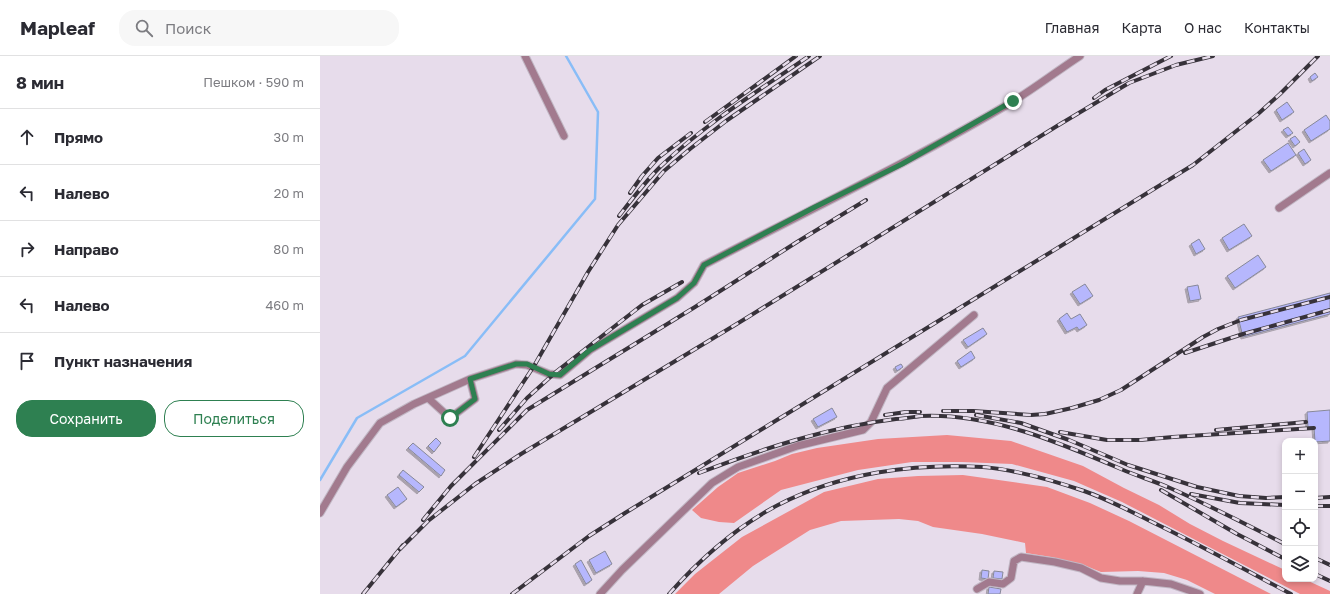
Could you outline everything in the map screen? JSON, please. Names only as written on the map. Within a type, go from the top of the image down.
[{"type":"street","points":[[525,56],[564,136]]},
{"type":"street","points":[[320,513],[347,466],[380,423],[414,404],[470,379],[516,364],[527,364],[549,374],[560,375],[590,350],[677,298],[694,283],[704,265],[815,207],[902,164],[1013,101],[1080,56]]},
{"type":"street","points":[[1279,208],[1330,173]]},
{"type":"street","points":[[600,594],[622,570],[712,483],[738,467],[797,446],[863,430],[871,422],[887,388],[974,315]]},
{"type":"street","points":[[428,398],[450,418],[475,399],[470,379]]},
{"type":"street","points":[[977,589],[989,582],[1003,584],[1011,578],[1014,561],[1021,557],[1055,562],[1081,568],[1101,578],[1120,581],[1143,581],[1171,584],[1184,591],[1200,594]]},
{"type":"street","points":[[1137,594],[1143,581]]},
{"type":"shaded area","points":[[947,435],[1011,441],[1083,466],[1159,505],[1190,524],[1282,569],[1282,582],[1310,582],[1330,591],[1330,594],[1300,594],[1122,502],[1074,481],[1012,464],[912,462],[858,470],[781,490],[734,523],[719,522],[701,518],[692,510],[718,487],[738,473],[792,454],[817,448],[878,439]]},
{"type":"shaded area","points":[[963,475],[1047,487],[1090,503],[1129,521],[1271,594],[1215,594],[1187,580],[1164,573],[1138,571],[1101,572],[1081,564],[1026,553],[1025,543],[982,534],[933,527],[918,521],[899,519],[841,521],[810,530],[753,566],[719,594],[675,594],[695,574],[742,537],[824,492],[878,479]]},
{"type":"building","points":[[1315,73],[1318,77],[1312,81],[1310,77]]},
{"type":"building","points":[[1287,102],[1294,112],[1282,120],[1276,110]]},
{"type":"building","points":[[1326,115],[1330,121],[1330,129],[1311,141],[1304,130]]},
{"type":"building","points":[[1288,127],[1293,133],[1288,136],[1283,130]]},
{"type":"building","points":[[1295,136],[1300,142],[1295,146],[1290,139]]},
{"type":"building","points":[[1288,143],[1296,155],[1271,171],[1263,160]]},
{"type":"building","points":[[1304,149],[1311,160],[1305,164],[1298,153]]},
{"type":"building","points":[[1244,224],[1252,236],[1229,250],[1222,238]]},
{"type":"building","points":[[1199,239],[1205,249],[1196,254],[1191,244]]},
{"type":"building","points":[[1258,255],[1266,267],[1235,288],[1227,276]]},
{"type":"building","points":[[1085,284],[1093,296],[1080,304],[1072,292]]},
{"type":"building","points":[[1198,285],[1201,299],[1190,301],[1187,287]]},
{"type":"building","points":[[1330,293],[1330,314],[1243,337],[1238,317]]},
{"type":"building","points":[[1067,313],[1071,319],[1080,314],[1087,325],[1079,330],[1077,327],[1067,332],[1059,319]]},
{"type":"building","points":[[983,328],[987,334],[968,347],[963,340]]},
{"type":"building","points":[[971,351],[975,358],[961,367],[957,361]]},
{"type":"building","points":[[901,364],[903,367],[897,371],[895,367]]},
{"type":"building","points":[[832,408],[837,417],[818,427],[813,419]]},
{"type":"building","points":[[1330,410],[1330,441],[1318,442],[1318,438],[1315,438],[1314,427],[1308,427],[1307,412]]},
{"type":"building","points":[[436,438],[441,443],[434,452],[428,446]]},
{"type":"building","points":[[413,443],[445,470],[441,476],[408,448]]},
{"type":"building","points":[[403,470],[424,487],[419,492],[399,475]]},
{"type":"building","points":[[398,487],[407,499],[396,507],[387,495]]},
{"type":"building","points":[[605,551],[612,564],[596,573],[589,560]]},
{"type":"building","points":[[581,560],[592,580],[586,584],[575,564]]},
{"type":"building","points":[[982,570],[989,571],[988,579],[981,578]]},
{"type":"building","points":[[994,571],[1003,572],[1002,579],[993,578]]},
{"type":"building","points":[[989,587],[1001,589],[1000,594],[988,594]]},
{"type":"waterway","points":[[320,480],[357,418],[465,356],[595,199],[598,112],[566,56]]},
{"type":"railway","points":[[705,122],[796,56]]},
{"type":"railway","points":[[619,216],[649,179],[677,151],[732,108],[809,56]]},
{"type":"railway","points":[[474,457],[534,366],[588,272],[618,225],[664,171],[726,121],[820,56]]},
{"type":"railway","points":[[1094,98],[1105,90],[1171,56]]},
{"type":"railway","points":[[400,549],[428,521],[475,484],[521,454],[740,322],[1057,126],[1129,83],[1176,65],[1213,56]]},
{"type":"railway","points":[[512,594],[589,536],[625,513],[1193,165],[1258,114],[1318,56]]},
{"type":"railway","points":[[630,193],[642,176],[658,158],[691,133]]},
{"type":"railway","points":[[423,520],[451,486],[527,410],[866,200]]},
{"type":"railway","points":[[499,430],[527,398],[557,371],[642,305],[682,282]]},
{"type":"railway","points":[[943,411],[973,411],[1031,415],[1045,414],[1072,408],[1099,400],[1121,390],[1203,337],[1218,329],[1241,320],[1330,297]]},
{"type":"railway","points":[[1185,353],[1243,334],[1330,310]]},
{"type":"railway","points":[[885,415],[920,412]]},
{"type":"railway","points":[[976,415],[1021,423],[1069,440],[1128,465],[1197,487],[1239,496],[1266,498],[1282,497]]},
{"type":"railway","points":[[699,473],[771,447],[845,427],[921,416],[947,416],[998,424],[1023,431],[1073,449],[1127,472],[1164,485],[1282,542]]},
{"type":"railway","points":[[1216,430],[1306,422]]},
{"type":"railway","points":[[1060,432],[1107,440],[1140,440],[1314,428]]},
{"type":"railway","points":[[669,594],[693,568],[733,534],[778,505],[802,494],[826,485],[878,472],[957,466],[996,468],[1021,473],[1060,483],[1093,494],[1186,539],[1291,594]]},
{"type":"railway","points":[[1161,490],[1237,534],[1282,557]]},
{"type":"railway","points":[[1191,494],[1240,503],[1282,505]]},
{"type":"railway","points":[[1318,498],[1330,497]]},
{"type":"railway","points":[[1318,506],[1330,506]]},
{"type":"railway","points":[[363,594],[403,545]]},
{"type":"railway","points":[[1318,559],[1330,565]]},
{"type":"railway","points":[[1318,575],[1330,581]]},
{"type":"route","points":[[450,418],[475,399],[470,379],[516,364],[527,364],[549,374],[560,375],[590,350],[677,298],[694,283],[704,265],[815,207],[902,164],[1013,101]]}]
